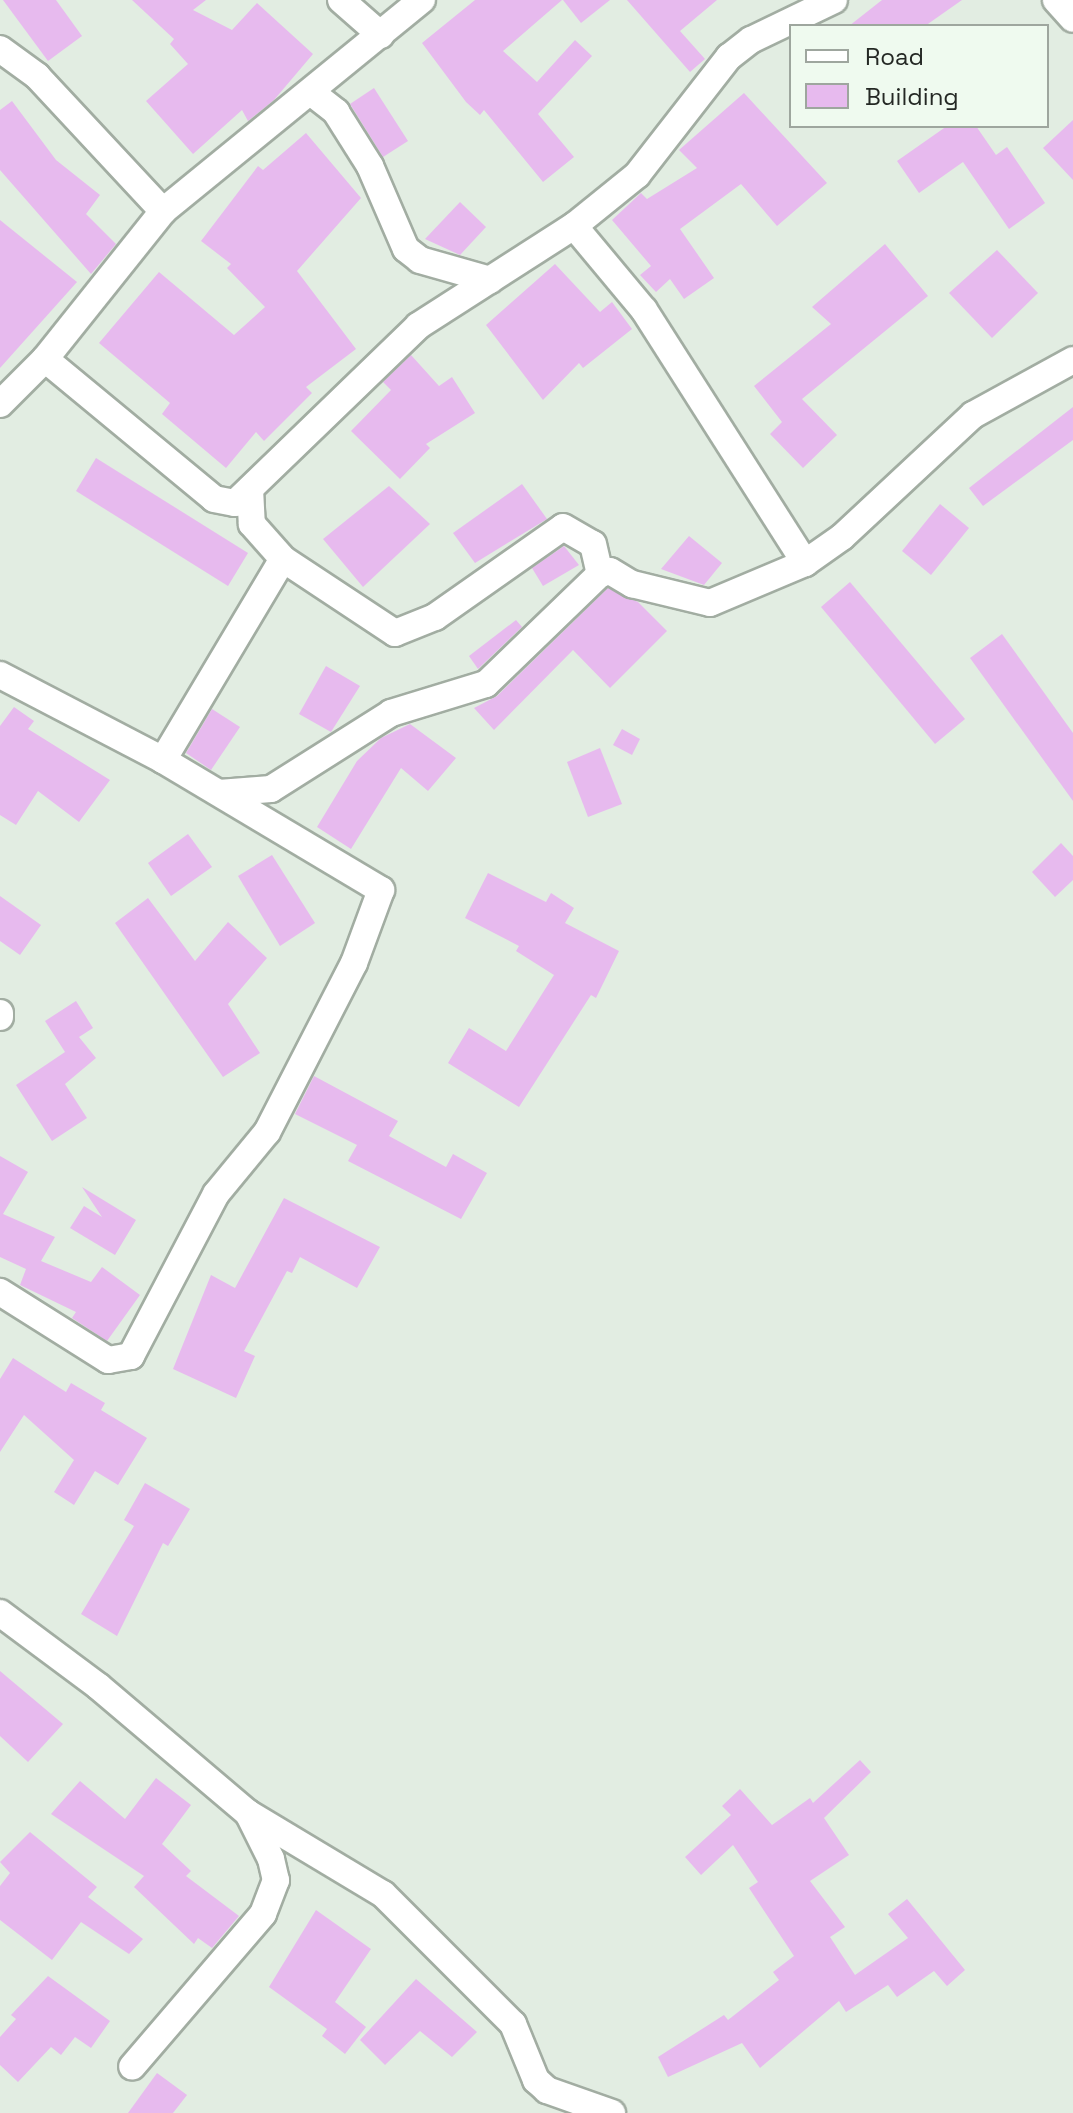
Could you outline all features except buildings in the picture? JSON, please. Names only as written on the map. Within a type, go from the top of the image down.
[{"type":"street","points":[[341,0],[381,35]]},
{"type":"street","points":[[0,404],[45,359],[163,211],[312,93],[422,0]]},
{"type":"street","points":[[45,359],[214,499],[235,503],[380,357],[574,226],[637,175],[729,57],[751,40],[834,0]]},
{"type":"street","points":[[1056,0],[1073,19]]},
{"type":"street","points":[[1,53],[37,76],[163,211]]},
{"type":"street","points":[[312,93],[336,112],[370,166],[406,249],[420,260],[490,280]]},
{"type":"street","points":[[574,226],[652,322],[805,563]]},
{"type":"street","points":[[211,792],[271,789],[391,713],[486,684],[600,574],[610,571],[692,603],[710,603],[805,563],[842,537],[973,415],[1070,370]]},
{"type":"street","points":[[250,489],[252,524],[283,559],[395,633],[435,617],[563,527],[593,544],[600,574]]},
{"type":"street","points":[[163,760],[283,559]]},
{"type":"street","points":[[0,675],[163,760],[211,792],[381,890],[354,963],[267,1132],[216,1194],[131,1356],[108,1360],[0,1292]]},
{"type":"street","points":[[0,1613],[98,1686],[248,1813],[383,1894],[513,2024],[536,2080],[547,2090],[612,2113]]},
{"type":"street","points":[[132,2067],[263,1914],[276,1880],[248,1813]]}]
